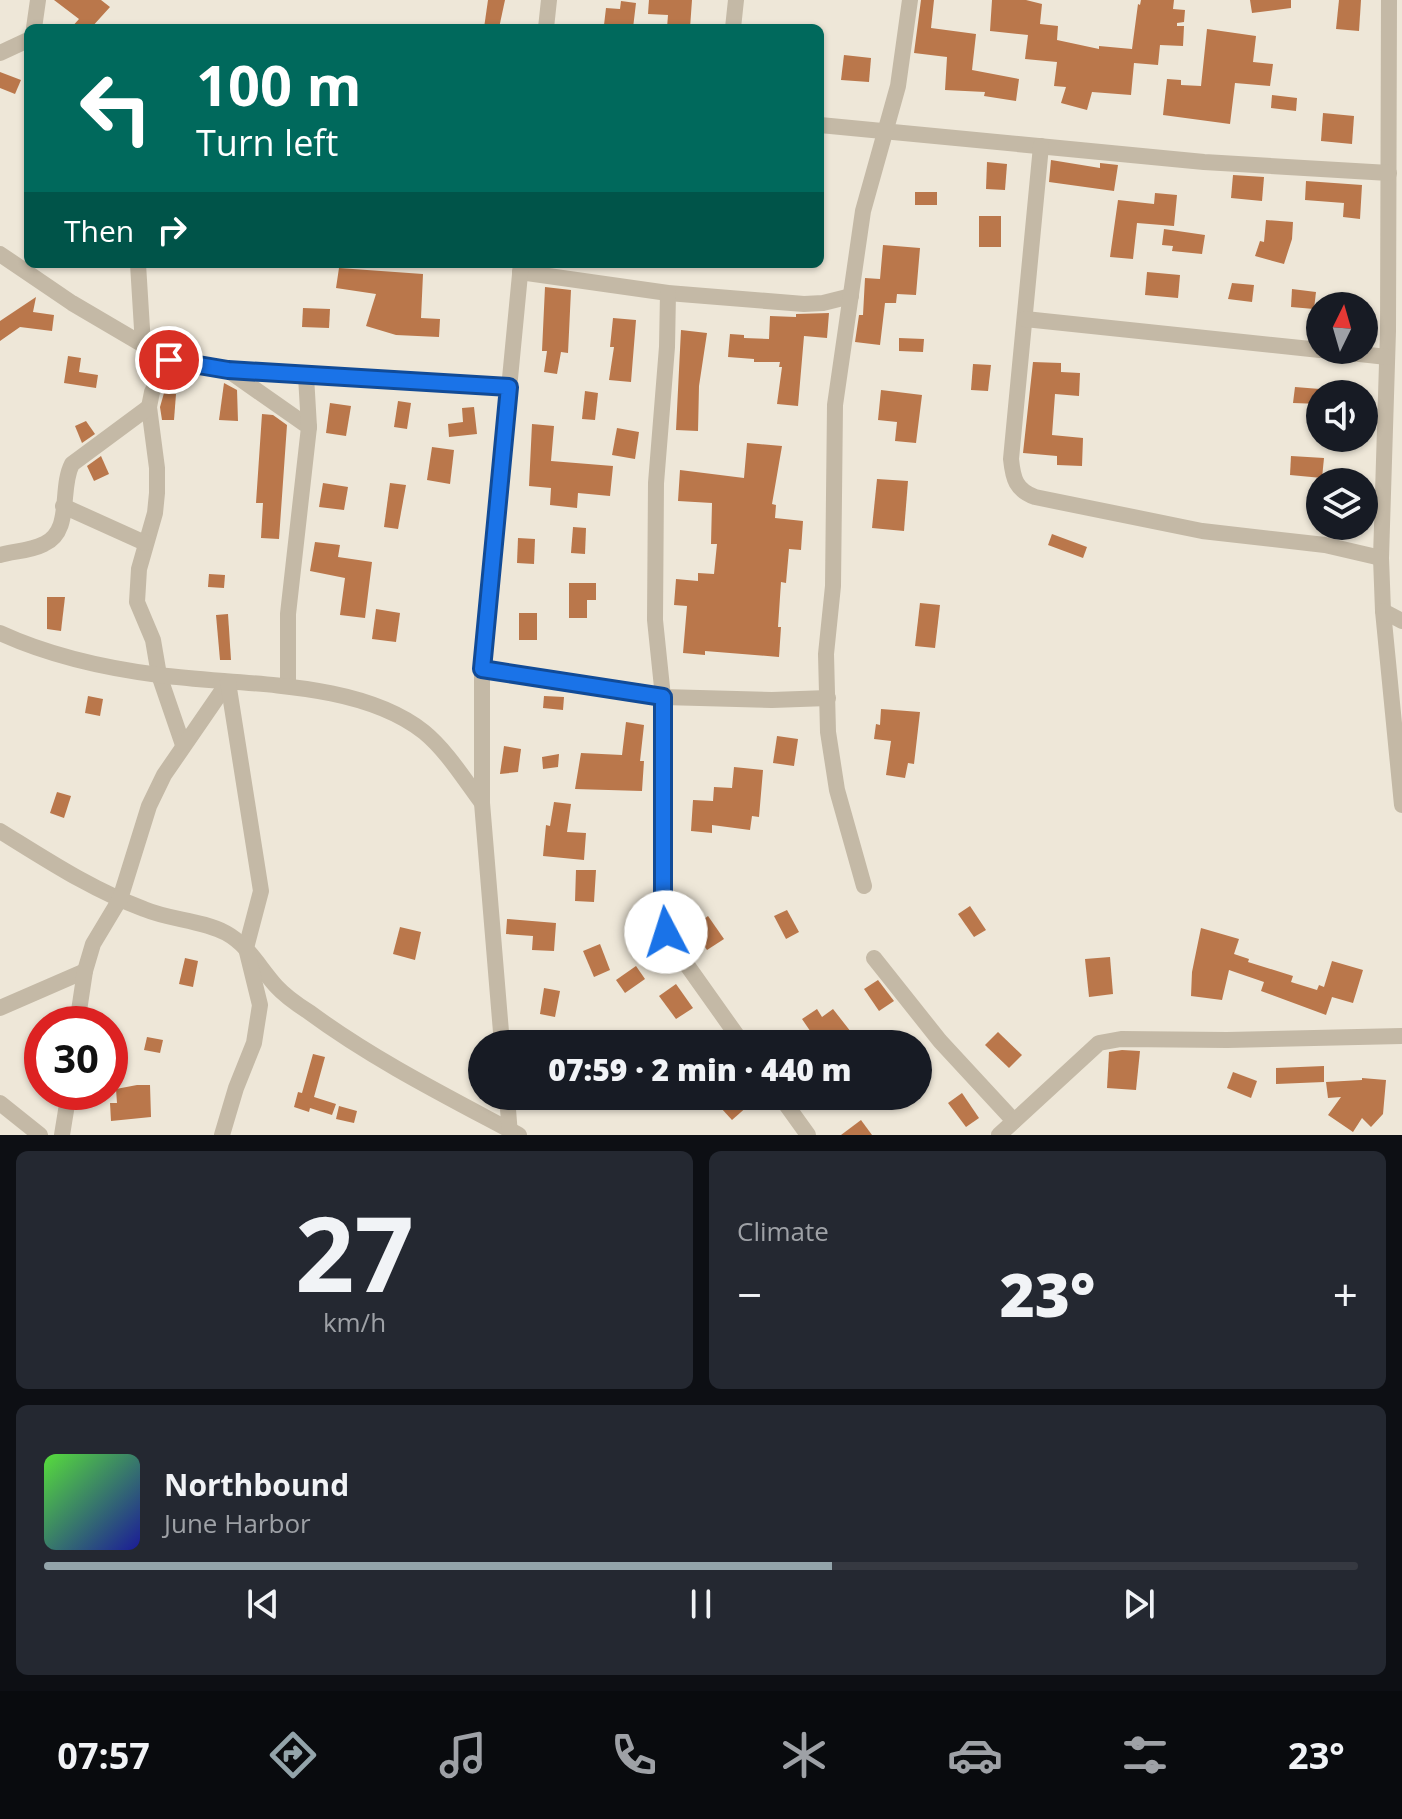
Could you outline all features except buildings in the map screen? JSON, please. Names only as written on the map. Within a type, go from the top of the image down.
[{"type":"street","points":[[35,24],[38,0]]},
{"type":"street","points":[[546,24],[549,0]]},
{"type":"street","points":[[733,24],[736,0]]},
{"type":"street","points":[[864,886],[837,790],[828,732],[826,654],[833,586],[835,405],[863,211],[903,61],[910,0]]},
{"type":"street","points":[[1389,0],[1389,173],[1396,236],[1387,357],[1381,558],[1383,611],[1402,805]]},
{"type":"street","points":[[0,53],[24,42]]},
{"type":"street","points":[[824,125],[1204,162],[1389,173]]},
{"type":"street","points":[[1041,146],[1011,459],[1013,477],[1024,493],[1202,531],[1325,545],[1381,558]]},
{"type":"street","points":[[0,254],[72,303],[169,360],[228,370],[509,387]]},
{"type":"street","points":[[138,268],[143,345]]},
{"type":"street","points":[[501,1030],[482,803],[482,669],[521,268],[668,293],[804,304],[851,296]]},
{"type":"street","points":[[668,293],[667,347],[656,483],[655,620],[663,697],[663,900],[666,932],[686,966],[733,1030]]},
{"type":"street","points":[[1025,319],[1306,348]]},
{"type":"street","points":[[1378,356],[1387,357]]},
{"type":"street","points":[[169,360],[155,384],[149,407],[157,493],[136,588],[137,602],[153,640],[159,675],[183,745]]},
{"type":"street","points":[[228,370],[309,427]]},
{"type":"street","points":[[288,686],[288,614],[309,427],[306,376]]},
{"type":"street","points":[[0,555],[30,549],[56,537],[62,525],[67,473],[72,464],[149,407]]},
{"type":"street","points":[[63,506],[145,543]]},
{"type":"street","points":[[1383,611],[1402,621]]},
{"type":"street","points":[[0,633],[54,654],[103,667],[288,686],[364,702],[397,715],[424,732],[443,751],[482,803]]},
{"type":"street","points":[[482,669],[663,697],[828,698]]},
{"type":"street","points":[[80,1006],[93,944],[120,899],[149,806],[183,745],[228,682]]},
{"type":"street","points":[[222,1135],[257,1029],[260,1005],[246,948],[261,891],[228,682]]},
{"type":"street","points":[[0,831],[64,872],[120,899],[171,918],[214,928],[246,948],[278,988],[309,1013],[372,1053],[513,1133]]},
{"type":"street","points":[[874,958],[940,1041],[1014,1121]]},
{"type":"street","points":[[0,1008],[85,971]]},
{"type":"street","points":[[999,1135],[1099,1043],[1121,1039],[1402,1036]]},
{"type":"street","points":[[0,1103],[40,1135]]},
{"type":"street","points":[[62,1135],[66,1110]]},
{"type":"street","points":[[509,1110],[513,1133]]},
{"type":"street","points":[[788,1110],[800,1132]]},
{"type":"route","points":[[169,360],[228,370],[509,387],[482,669],[663,697],[663,900],[666,932]]}]
